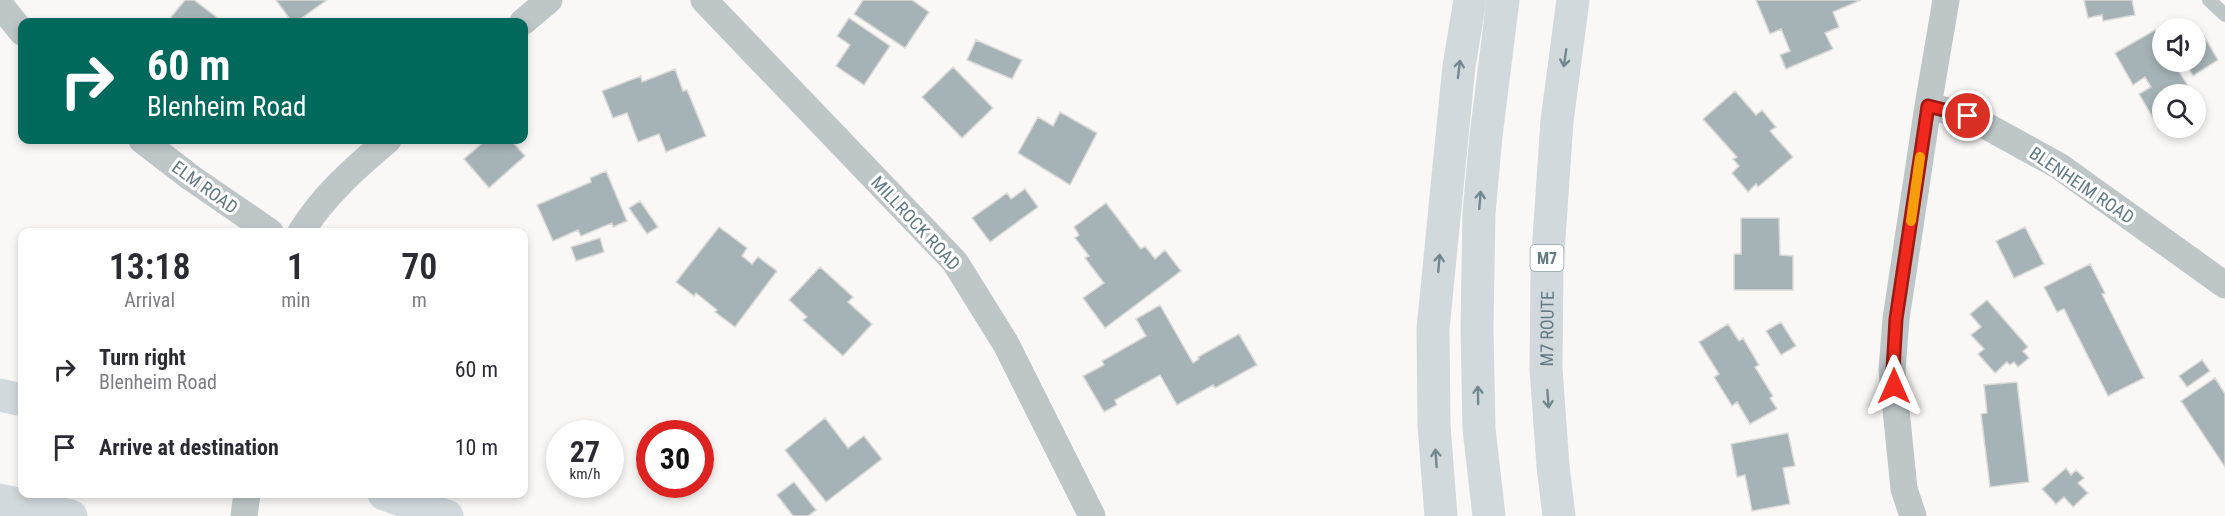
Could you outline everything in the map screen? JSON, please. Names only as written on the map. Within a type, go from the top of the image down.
[{"type":"highway","points":[[1441,516],[1434,425],[1433,329],[1458,77],[1470,0]]},
{"type":"highway","points":[[1489,516],[1479,429],[1477,328],[1479,213],[1503,0]]},
{"type":"highway","name":"M7 ROUTE","points":[[1559,516],[1546,369],[1547,268],[1557,122],[1573,0]]},
{"type":"highway","points":[[0,395],[18,399]]},
{"type":"highway","points":[[395,498],[447,516]]},
{"type":"highway","points":[[0,500],[71,516]]},
{"type":"street","points":[[528,18],[549,0]]},
{"type":"street","name":"MILLROCK ROAD","points":[[704,0],[955,262],[1006,344],[1092,516]]},
{"type":"street","points":[[1913,516],[1904,489],[1893,370],[1896,319],[1946,0]]},
{"type":"street","points":[[0,5],[18,27]]},
{"type":"street","name":"BLENHEIM ROAD","points":[[1928,106],[1968,116],[2059,166],[2225,285]]},
{"type":"street","name":"ELM ROAD","points":[[147,144],[190,177],[264,228]]},
{"type":"street","points":[[303,228],[312,213],[345,176],[382,144]]},
{"type":"street","points":[[244,516],[246,498]]},
{"type":"lane","points":[[2209,0],[2225,15]]},
{"type":"building","points":[[185,0],[194,0],[218,18],[170,18]]},
{"type":"building","points":[[276,0],[327,0],[302,18],[289,18]]},
{"type":"building","points":[[863,0],[912,0],[929,12],[905,48],[854,14]]},
{"type":"building","points":[[1756,0],[1861,0],[1833,12],[1839,27],[1825,33],[1833,49],[1786,69],[1780,55],[1790,51],[1781,29],[1770,34]]},
{"type":"building","points":[[2084,0],[2132,0],[2135,15],[2103,21],[2102,15],[2088,18]]},
{"type":"building","points":[[849,18],[890,46],[864,85],[836,66],[850,45],[837,36]]},
{"type":"building","points":[[2152,32],[2152,72],[2179,72],[2187,84],[2152,84],[2152,116],[2139,94],[2151,87],[2145,77],[2133,85],[2115,53]]},
{"type":"building","points":[[2206,39],[2218,60],[2206,68]]},
{"type":"building","points":[[976,40],[1022,60],[1012,79],[967,60]]},
{"type":"building","points":[[953,67],[993,108],[962,138],[922,97]]},
{"type":"building","points":[[675,69],[683,91],[687,90],[706,136],[666,152],[659,134],[638,142],[627,113],[613,118],[602,91],[641,76],[642,82]]},
{"type":"building","points":[[1735,91],[1756,115],[1762,110],[1776,127],[1770,131],[1793,157],[1758,187],[1756,184],[1748,192],[1732,173],[1739,166],[1733,159],[1737,157],[1703,119]]},
{"type":"building","points":[[1060,112],[1097,133],[1070,185],[1018,153],[1038,117],[1053,126]]},
{"type":"building","points":[[481,144],[514,144],[525,156],[489,188],[464,159]]},
{"type":"building","points":[[606,171],[627,221],[613,227],[612,223],[581,236],[578,230],[553,241],[537,205],[591,182],[590,178]]},
{"type":"building","points":[[1025,189],[1038,207],[990,242],[972,218],[1007,193],[1011,199]]},
{"type":"building","points":[[640,201],[658,227],[647,234],[629,208]]},
{"type":"building","points":[[1106,203],[1141,249],[1145,246],[1155,259],[1165,250],[1181,271],[1105,328],[1083,298],[1104,283],[1085,258],[1089,256],[1075,238],[1079,235],[1074,227]]},
{"type":"building","points":[[1741,218],[1779,218],[1780,255],[1793,256],[1793,290],[1734,290],[1734,254],[1741,254]]},
{"type":"building","points":[[719,227],[747,248],[742,256],[752,264],[758,257],[777,271],[735,327],[715,312],[717,310],[696,293],[694,296],[676,282]]},
{"type":"building","points":[[2025,227],[2044,264],[2014,278],[1996,241]]},
{"type":"building","points":[[600,238],[604,252],[576,261],[571,247]]},
{"type":"building","points":[[2090,264],[2105,293],[2102,294],[2144,378],[2108,396],[2064,309],[2057,312],[2044,287]]},
{"type":"building","points":[[820,267],[853,297],[848,302],[872,324],[843,356],[803,320],[807,317],[789,300]]},
{"type":"building","points":[[1987,300],[2028,347],[2023,351],[2029,358],[2018,367],[2014,362],[2010,365],[2007,362],[1995,373],[1978,354],[1984,349],[1971,335],[1981,327],[1970,314]]},
{"type":"building","points":[[1160,305],[1193,363],[1199,359],[1198,357],[1239,334],[1257,365],[1177,405],[1160,375],[1115,400],[1117,405],[1104,412],[1083,376],[1104,365],[1102,361],[1146,336],[1136,319]]},
{"type":"building","points":[[1781,322],[1796,346],[1781,355],[1766,331]]},
{"type":"building","points":[[1728,324],[1739,341],[1743,338],[1759,365],[1755,367],[1773,396],[1770,398],[1777,409],[1750,424],[1737,402],[1732,406],[1714,377],[1719,374],[1699,342]]},
{"type":"building","points":[[2202,360],[2210,371],[2187,387],[2179,376]]},
{"type":"building","points":[[2215,378],[2225,394],[2225,467],[2181,401]]},
{"type":"building","points":[[2017,382],[2029,482],[1990,487],[1981,414],[1987,413],[1984,385]]},
{"type":"building","points":[[825,418],[848,448],[864,436],[882,459],[826,502],[785,450]]},
{"type":"building","points":[[1788,433],[1795,466],[1783,468],[1790,504],[1752,511],[1745,475],[1737,477],[1731,444]]},
{"type":"building","points":[[2066,468],[2071,475],[2076,470],[2084,478],[2078,483],[2088,493],[2073,507],[2064,497],[2056,504],[2042,489]]},
{"type":"building","points":[[794,482],[816,510],[808,516],[793,516],[777,495]]},
{"type":"slow traffic","points":[[1911,221],[1920,157]]},
{"type":"route","points":[[1894,386],[1896,319],[1928,106],[1968,116]]}]
